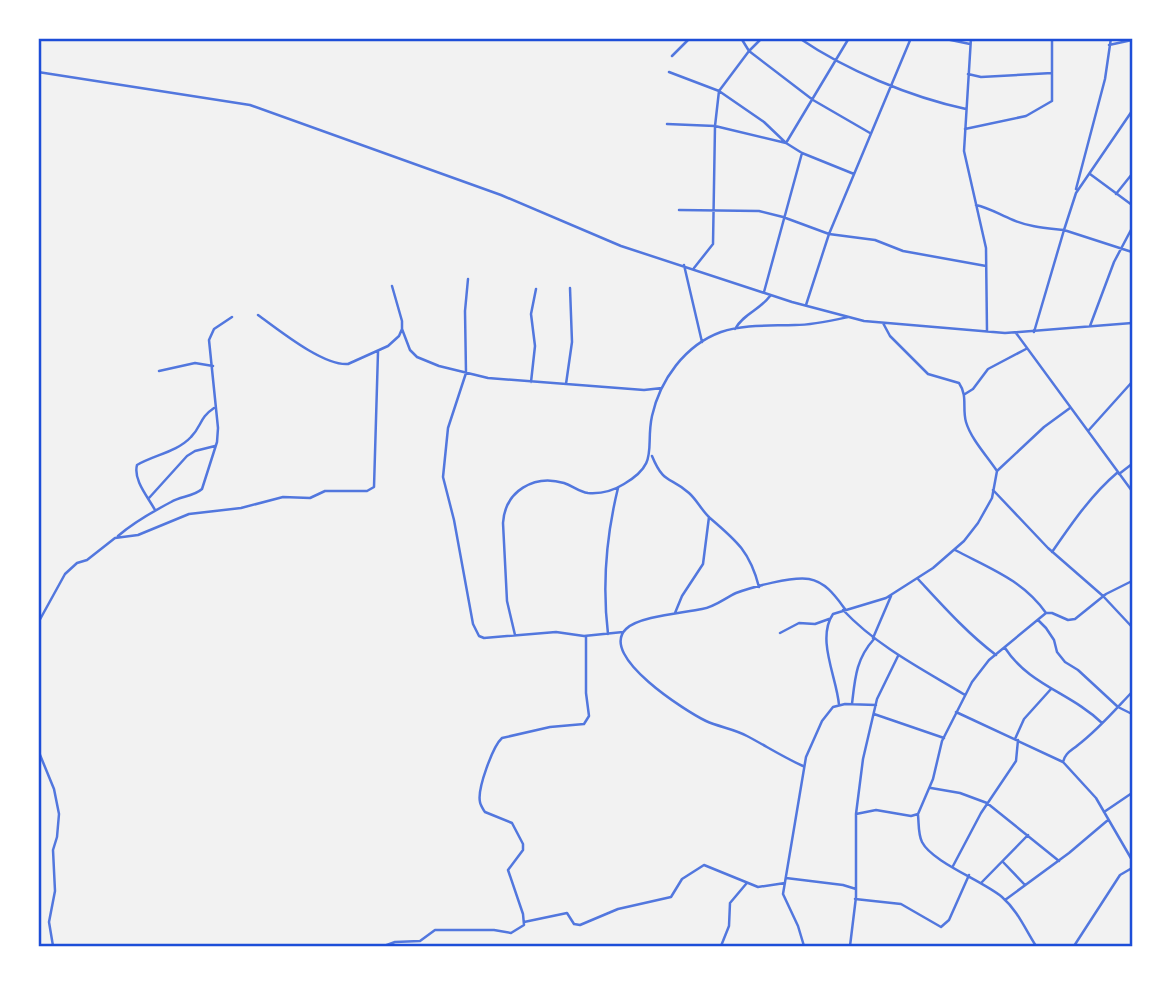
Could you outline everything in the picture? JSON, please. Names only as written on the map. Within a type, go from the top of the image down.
[{"type":"street","points":[[672,56],[690,38]]},
{"type":"street","points":[[741,38],[749,51],[813,100],[871,133]]},
{"type":"street","points":[[693,268],[713,244],[715,126],[719,91],[762,38]]},
{"type":"street","points":[[799,38],[834,61],[934,102],[966,110]]},
{"type":"street","points":[[786,143],[849,38]]},
{"type":"street","points":[[806,305],[829,234],[911,38]]},
{"type":"street","points":[[941,38],[970,41],[1019,38]]},
{"type":"street","points":[[965,129],[1026,116],[1052,101],[1052,38]]},
{"type":"street","points":[[1034,332],[1076,192],[1105,79],[1111,38]]},
{"type":"street","points":[[1109,46],[1132,40]]},
{"type":"street","points":[[970,41],[964,151],[986,248],[987,331]]},
{"type":"street","points":[[38,72],[250,105],[501,195],[621,246],[848,317],[1016,332],[1132,323]]},
{"type":"street","points":[[668,72],[719,91],[765,122],[786,143],[802,153],[854,174]]},
{"type":"street","points":[[968,74],[981,76],[1052,73]]},
{"type":"street","points":[[1076,192],[1132,111]]},
{"type":"street","points":[[667,124],[715,126],[786,143]]},
{"type":"street","points":[[764,292],[802,153]]},
{"type":"street","points":[[1089,174],[1132,205]]},
{"type":"street","points":[[1116,194],[1132,174]]},
{"type":"street","points":[[975,204],[993,209],[1029,226],[1064,230],[1132,252]]},
{"type":"street","points":[[679,209],[759,211],[829,234],[875,240],[903,251],[986,266]]},
{"type":"street","points":[[1090,326],[1132,228]]},
{"type":"street","points":[[684,265],[702,342]]},
{"type":"street","points":[[468,279],[465,311],[466,373],[445,446],[443,477],[476,633],[484,638],[556,632],[586,636],[623,632],[636,622],[709,608],[738,592],[807,578],[827,587],[844,610],[898,656],[965,695]]},
{"type":"street","points":[[392,286],[402,329],[411,350],[417,357],[439,366],[488,378],[644,390],[662,388]]},
{"type":"street","points":[[566,384],[572,342],[570,288]]},
{"type":"street","points":[[531,382],[535,346],[531,314],[536,289]]},
{"type":"street","points":[[735,329],[743,317],[761,306],[771,294]]},
{"type":"street","points":[[258,315],[313,351],[342,365],[378,352],[394,341],[402,329]]},
{"type":"street","points":[[38,623],[65,574],[77,563],[87,560],[143,517],[173,500],[191,496],[202,489],[216,445],[218,428],[209,340],[214,329],[232,317]]},
{"type":"street","points":[[515,635],[507,601],[503,538],[504,512],[512,496],[524,485],[540,482],[561,482],[585,493],[605,492],[618,488],[643,470],[651,454],[652,418],[662,388],[672,370],[686,354],[702,342],[719,333],[735,329],[821,324],[848,317]]},
{"type":"street","points":[[882,322],[890,336],[925,371],[959,383],[965,394],[967,425],[997,471]]},
{"type":"street","points":[[1016,332],[1132,491]]},
{"type":"street","points":[[965,394],[973,389],[988,369],[1027,349]]},
{"type":"street","points":[[115,538],[138,535],[189,514],[241,508],[283,497],[310,498],[326,491],[368,491],[374,487],[378,352]]},
{"type":"street","points":[[159,371],[195,363],[213,366]]},
{"type":"street","points":[[1088,431],[1132,382]]},
{"type":"street","points":[[155,510],[138,480],[135,471],[137,465],[184,443],[192,437],[204,415],[215,407]]},
{"type":"street","points":[[780,633],[799,623],[816,624],[844,610],[891,595],[918,579],[954,550],[978,523],[992,498],[997,471],[1044,427],[1070,408]]},
{"type":"street","points":[[149,498],[187,456],[216,445]]},
{"type":"street","points":[[651,454],[664,478],[692,496],[751,559],[760,587]]},
{"type":"street","points":[[1052,552],[1084,506],[1102,486],[1132,464]]},
{"type":"street","points":[[608,634],[604,578],[607,536],[618,488]]},
{"type":"street","points":[[993,490],[1052,552],[1103,596],[1132,627]]},
{"type":"street","points":[[675,613],[682,596],[703,564],[709,517]]},
{"type":"street","points":[[954,550],[1019,584],[1034,596],[1046,613]]},
{"type":"street","points":[[918,579],[969,634],[996,655]]},
{"type":"street","points":[[1036,947],[1023,920],[1005,900],[982,882],[929,851],[922,841],[918,814],[930,788],[944,738],[956,712],[972,682],[996,655],[1046,613],[1052,612],[1074,620],[1103,596],[1132,580]]},
{"type":"street","points":[[852,704],[857,665],[874,638],[891,595]]},
{"type":"street","points":[[830,618],[827,640],[839,705]]},
{"type":"street","points":[[1038,619],[1054,640],[1056,652],[1065,662],[1078,670],[1118,707],[1132,714]]},
{"type":"street","points":[[623,632],[621,641],[625,653],[641,678],[654,688],[706,721],[737,731],[803,766]]},
{"type":"street","points":[[524,922],[508,870],[523,850],[523,844],[512,823],[485,812],[480,797],[491,758],[502,738],[588,721],[586,636]]},
{"type":"street","points":[[1005,648],[1020,669],[1076,702],[1102,723]]},
{"type":"street","points":[[850,947],[856,899],[856,814],[863,759],[876,705],[898,656]]},
{"type":"street","points":[[953,866],[987,803],[1016,761],[1019,747],[1016,739],[1024,719],[1051,689]]},
{"type":"street","points":[[1063,762],[1068,752],[1132,692]]},
{"type":"street","points":[[804,947],[798,926],[783,894],[803,766],[822,721],[833,707],[852,704],[876,705]]},
{"type":"street","points":[[956,712],[1063,762],[1096,798],[1132,860]]},
{"type":"street","points":[[873,714],[944,738]]},
{"type":"street","points":[[38,750],[54,789],[59,814],[53,850],[55,891],[49,922],[53,947]]},
{"type":"street","points":[[930,788],[960,793],[987,803],[1059,861]]},
{"type":"street","points":[[1104,812],[1132,793]]},
{"type":"street","points":[[856,814],[876,810],[911,816],[918,814]]},
{"type":"street","points":[[1005,900],[1059,861],[1108,820]]},
{"type":"street","points":[[982,882],[1027,835]]},
{"type":"street","points":[[1003,862],[1024,885]]},
{"type":"street","points":[[384,947],[395,942],[420,941],[435,930],[494,930],[511,933],[519,929],[524,922],[566,913],[574,924],[580,925],[618,909],[664,901],[676,892],[682,879],[701,865],[716,868],[746,883],[766,887],[785,881],[843,885],[856,889]]},
{"type":"street","points":[[1074,947],[1120,875],[1132,868]]},
{"type":"street","points":[[856,899],[901,904],[942,927],[949,920],[969,875]]},
{"type":"street","points":[[721,947],[729,926],[729,906],[746,883]]}]
